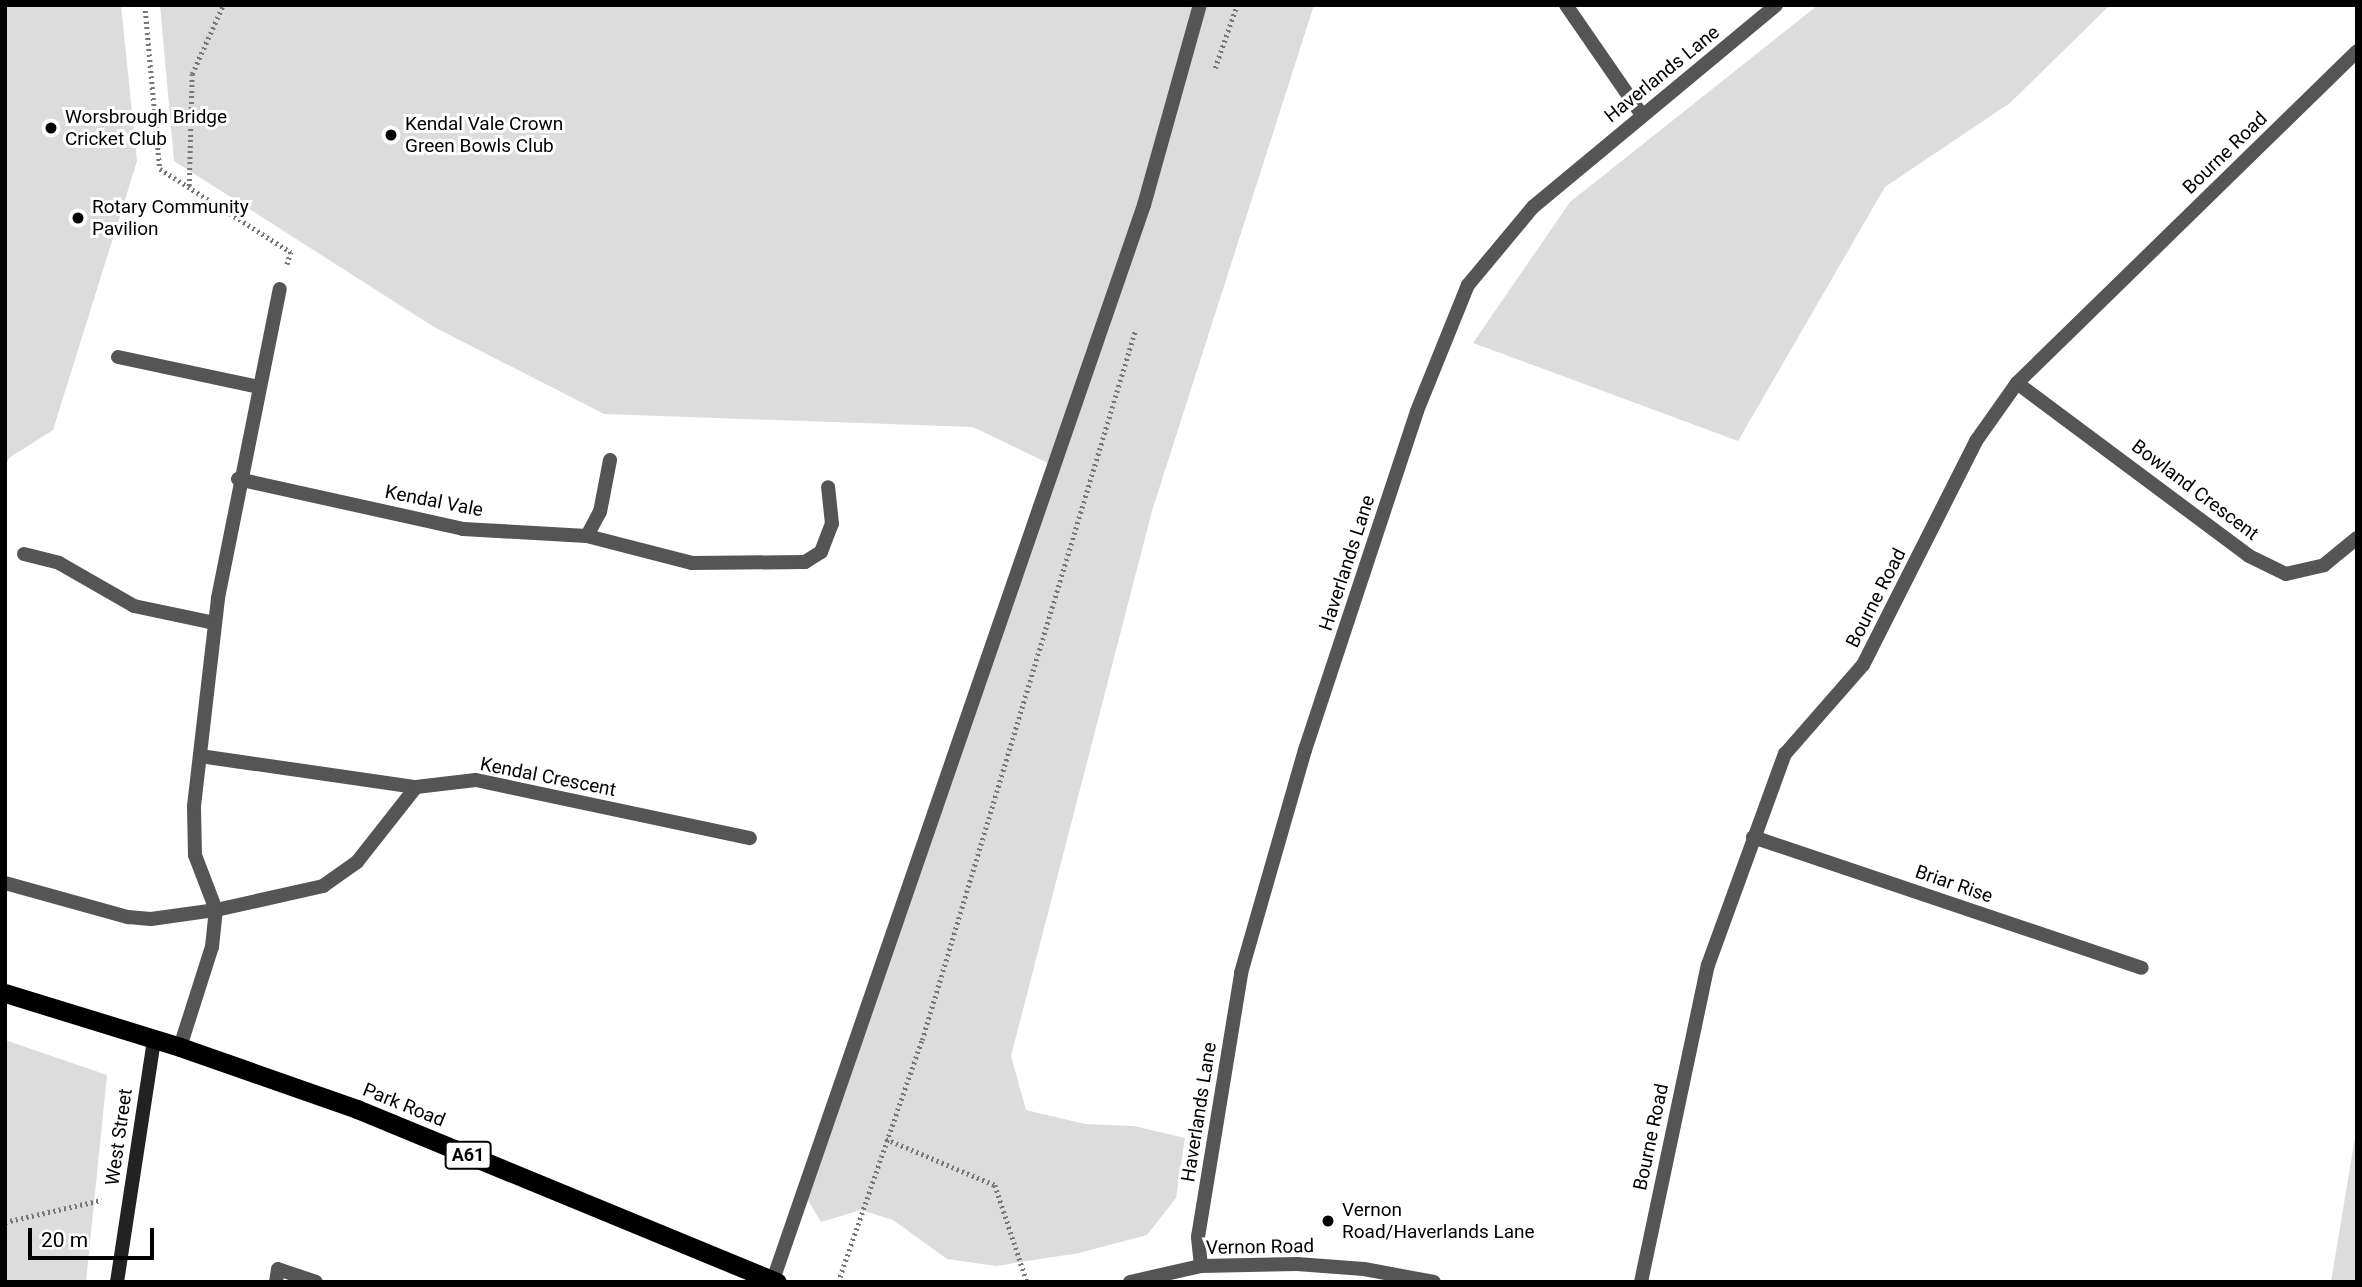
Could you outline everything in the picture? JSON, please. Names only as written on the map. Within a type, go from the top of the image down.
[{"type":"highway","name":"Park Road","points":[[5,993],[180,1047],[357,1110],[775,1281]]},
{"type":"main road","name":"West Street","points":[[117,1282],[154,1039]]},
{"type":"street","points":[[775,1281],[1140,218],[1200,5]]},
{"type":"street","points":[[1566,5],[1642,115]]},
{"type":"street","name":"Haverlands Lane","points":[[1201,1266],[1198,1237],[1241,973],[1305,750],[1417,411],[1468,285],[1533,207],[1776,5]]},
{"type":"street","name":"Bourne Road","points":[[1641,1282],[1708,965],[1785,754],[1863,665],[1976,441],[2017,383],[2357,51]]},
{"type":"street","points":[[180,1047],[212,947],[216,910],[195,855],[200,756],[218,597],[238,479],[280,289]]},
{"type":"street","points":[[118,357],[259,387]]},
{"type":"street","name":"Bowland Crescent","points":[[2017,383],[2249,556],[2286,574],[2324,565],[2357,538]]},
{"type":"street","points":[[587,536],[600,512],[610,460]]},
{"type":"street","name":"Kendal Vale","points":[[238,479],[463,529],[587,536],[692,564],[805,562],[821,552],[832,524],[828,487]]},
{"type":"street","points":[[24,554],[59,563],[134,606],[215,623]]},
{"type":"street","name":"Kendal Crescent","points":[[200,756],[415,787],[476,780],[750,838]]},
{"type":"street","points":[[5,883],[128,917],[151,919],[216,910],[323,886],[357,862],[415,787]]},
{"type":"street","name":"Briar Rise","points":[[1753,836],[2142,968]]},
{"type":"street","name":"Vernon Road","points":[[1130,1282],[1201,1266],[1297,1264],[1434,1282]]},
{"type":"street","points":[[276,1282],[278,1269],[316,1282]]},
{"type":"path","points":[[145,5],[160,169],[291,252],[280,289]]},
{"type":"path","points":[[189,187],[192,74],[223,5]]},
{"type":"path","points":[[1211,80],[1237,5]]},
{"type":"path","points":[[838,1282],[922,1040],[1139,317]]},
{"type":"path","points":[[886,1139],[995,1185],[1027,1282]]},
{"type":"path","points":[[5,1222],[130,1195]]},
{"type":"shaded area","points":[[5,5],[121,5],[137,161],[53,430],[9,458],[5,467]]},
{"type":"shaded area","points":[[160,5],[1314,5],[1152,511],[1011,1056],[1026,1110],[1085,1124],[1134,1126],[1185,1138],[1176,1198],[1147,1235],[1079,1253],[996,1266],[947,1259],[893,1220],[861,1210],[821,1222],[806,1197],[1056,467],[973,427],[604,414],[434,327],[174,161]]},
{"type":"shaded area","points":[[1818,5],[2110,5],[2010,103],[1885,187],[1738,441],[1473,343],[1570,202]]},
{"type":"shaded area","points":[[5,1040],[107,1075],[86,1282],[5,1282]]},
{"type":"shaded area","points":[[2357,1125],[2357,1282],[2331,1282]]},
{"type":"place","name":"Worsbrough Bridge Cricket Club","points":[[51,128]]},
{"type":"place","name":"Kendal Vale Crown Green Bowls Club","points":[[391,135]]},
{"type":"place","name":"Rotary Community Pavilion","points":[[78,218]]},
{"type":"place","name":"Vernon Road/Haverlands Lane","points":[[1328,1221]]}]
